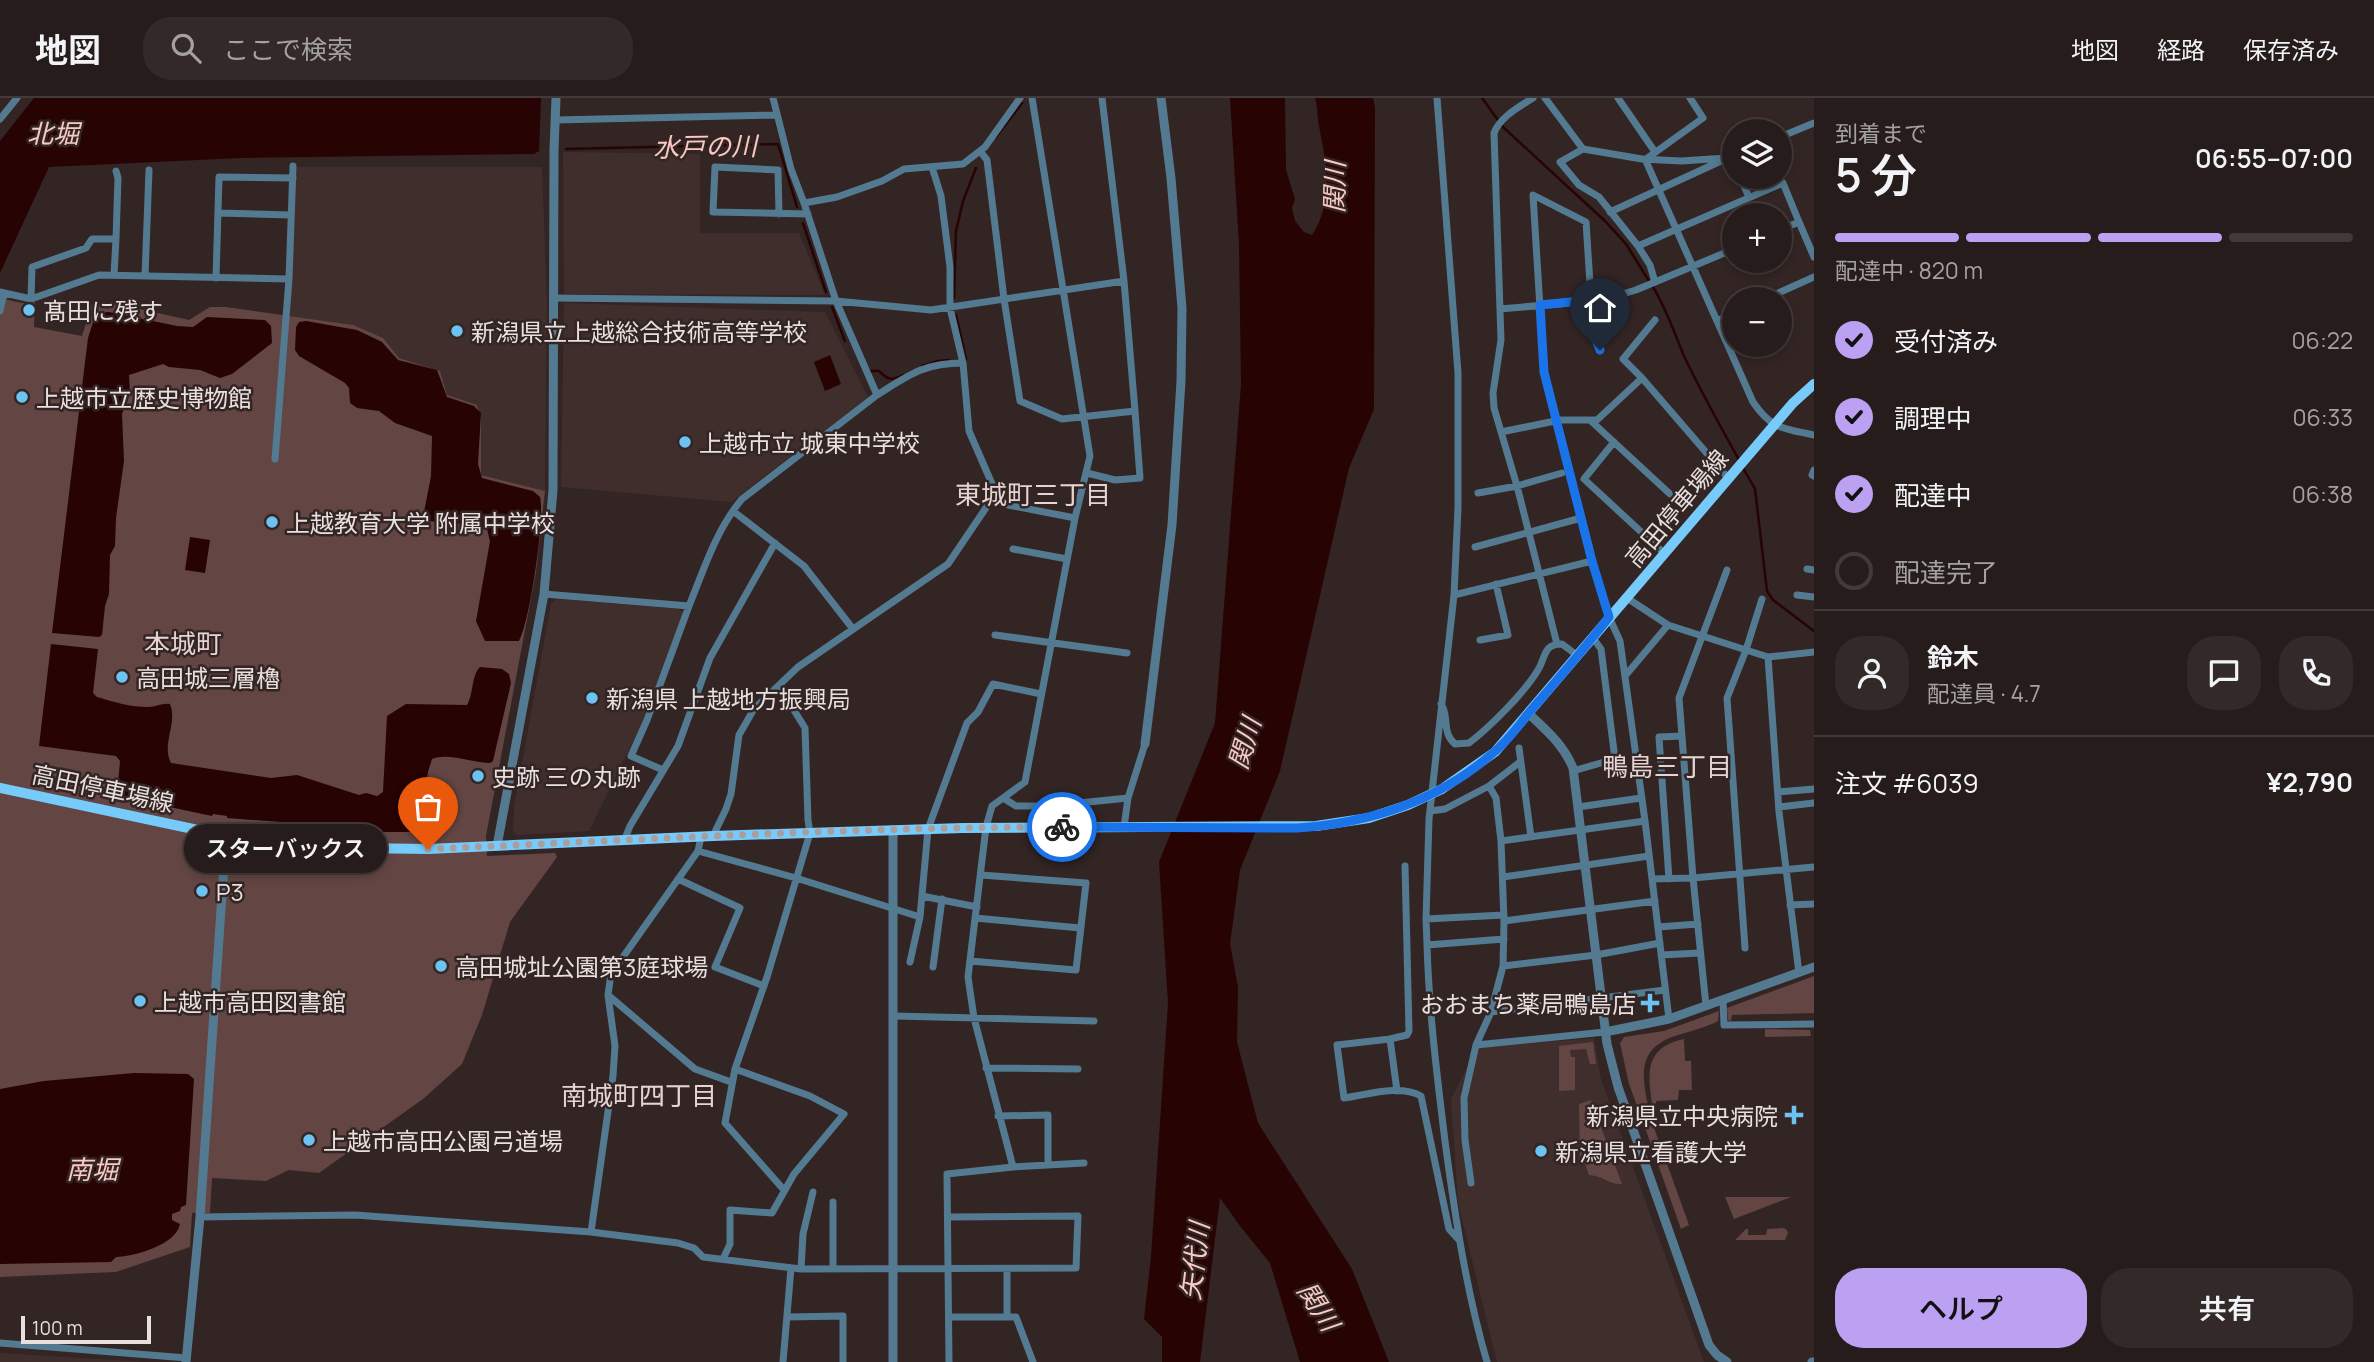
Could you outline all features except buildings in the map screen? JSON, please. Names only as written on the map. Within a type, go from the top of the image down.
[{"type":"main road","name":"高田停車場線","points":[[0,788],[226,836],[358,848],[428,849],[986,827],[1316,826],[1369,818],[1428,796],[1494,752],[1774,426],[1814,384]]},
{"type":"street","points":[[0,119],[17,98]]},
{"type":"street","points":[[497,846],[544,594],[553,491],[556,98]]},
{"type":"street","points":[[773,98],[791,169],[836,301],[877,395]]},
{"type":"street","points":[[804,203],[837,197],[883,181],[904,169],[963,164],[994,136],[1020,98]]},
{"type":"street","points":[[1013,1167],[974,1018],[968,977],[986,827],[992,806],[1025,782],[1075,518],[1090,456],[1032,98]]},
{"type":"street","points":[[1087,472],[1115,480],[1140,478],[1124,281],[1102,98]]},
{"type":"street","points":[[1129,827],[1128,798],[1145,744],[1172,525],[1181,381],[1182,307],[1161,98]]},
{"type":"street","points":[[1437,98],[1458,373],[1458,508],[1454,595],[1428,796],[1428,989],[1458,1239],[1487,1362]]},
{"type":"street","points":[[1533,98],[1510,114],[1494,133],[1501,340],[1493,393],[1494,408],[1557,643]]},
{"type":"street","points":[[1545,98],[1583,149]]},
{"type":"street","points":[[1618,98],[1655,152]]},
{"type":"street","points":[[1645,159],[1703,118],[1690,98]]},
{"type":"street","points":[[555,120],[777,116]]},
{"type":"street","points":[[1792,131],[1814,122]]},
{"type":"street","points":[[1655,282],[1650,265],[1638,246],[1599,197],[1579,185],[1560,162],[1583,149],[1645,159],[1681,161],[1722,159]]},
{"type":"street","points":[[980,150],[987,160],[1020,401],[1062,419],[1135,411]]},
{"type":"street","points":[[1645,159],[1753,402],[1774,426],[1814,435]]},
{"type":"street","points":[[1610,212],[1722,162]]},
{"type":"street","points":[[275,459],[289,279],[293,166]]},
{"type":"street","points":[[779,214],[778,170],[715,167],[712,212],[808,215]]},
{"type":"street","points":[[932,167],[941,196],[950,267],[950,308],[963,363],[969,431],[996,493],[1008,505],[1075,518]]},
{"type":"street","points":[[145,276],[149,170]]},
{"type":"street","points":[[114,275],[118,178],[116,171]]},
{"type":"street","points":[[216,278],[219,177],[293,178]]},
{"type":"street","points":[[1638,246],[1783,183],[1814,257]]},
{"type":"street","points":[[1745,189],[1749,197]]},
{"type":"street","points":[[1600,350],[1592,330],[1586,222],[1534,195],[1544,372],[1592,561],[1609,617],[1620,641],[1669,1019]]},
{"type":"street","points":[[218,214],[291,215]]},
{"type":"street","points":[[1792,225],[1800,222]]},
{"type":"street","points":[[31,299],[32,267],[86,248],[92,239],[116,239]]},
{"type":"street","points":[[1500,309],[1590,300],[1628,292],[1722,254]]},
{"type":"street","points":[[0,311],[2,292],[31,299],[96,276],[289,279]]},
{"type":"street","points":[[1792,287],[1814,277]]},
{"type":"street","points":[[553,298],[836,301],[923,309],[950,308],[1124,281]]},
{"type":"street","points":[[1717,321],[1722,319]]},
{"type":"street","points":[[1655,320],[1623,359],[1642,377],[1729,479]]},
{"type":"street","points":[[663,770],[631,756],[717,538],[733,511],[742,499],[877,395],[925,367],[939,363],[963,363]]},
{"type":"street","points":[[1502,432],[1556,421],[1597,420],[1642,377]]},
{"type":"street","points":[[1590,420],[1670,494]]},
{"type":"street","points":[[1614,442],[1584,480],[1665,554]]},
{"type":"street","points":[[1814,470],[1814,476]]},
{"type":"street","points":[[1478,493],[1517,486],[1562,473]]},
{"type":"street","points":[[713,836],[731,794],[741,728],[754,709],[798,667],[948,564],[996,493]]},
{"type":"street","points":[[733,511],[804,566],[853,629]]},
{"type":"street","points":[[1475,547],[1581,518]]},
{"type":"street","points":[[624,841],[630,826],[678,746],[710,658],[775,543]]},
{"type":"street","points":[[1013,549],[1067,559]]},
{"type":"street","points":[[1454,595],[1592,561]]},
{"type":"street","points":[[1706,1006],[1679,698],[1727,570]]},
{"type":"street","points":[[1480,640],[1508,635],[1496,584]]},
{"type":"street","points":[[544,594],[689,606]]},
{"type":"street","points":[[1797,595],[1814,597]]},
{"type":"street","points":[[1627,598],[1668,625],[1768,657],[1814,652]]},
{"type":"street","points":[[1745,948],[1727,698],[1762,599]]},
{"type":"street","points":[[1625,676],[1668,625]]},
{"type":"street","points":[[995,635],[1127,653]]},
{"type":"street","points":[[1573,771],[1615,759],[1601,649],[1593,638]]},
{"type":"street","points":[[1440,703],[1444,707],[1446,733],[1451,741],[1460,745],[1469,743],[1509,705],[1539,669],[1546,650],[1557,643],[1578,656]]},
{"type":"street","points":[[1768,657],[1779,807],[1799,973]]},
{"type":"street","points":[[910,962],[920,917],[928,829],[967,723],[978,712],[993,684],[1041,694]]},
{"type":"street","points":[[779,686],[805,728],[810,833],[764,986],[731,1082],[725,1123],[784,1190]]},
{"type":"street","points":[[1528,713],[1557,739],[1573,771],[1605,1032],[1618,1087],[1709,1345],[1727,1362]]},
{"type":"street","points":[[1669,879],[1659,737],[1682,736]]},
{"type":"street","points":[[1519,748],[1531,837]]},
{"type":"street","points":[[1430,811],[1445,809],[1489,786],[1520,762]]},
{"type":"street","points":[[1471,1183],[1465,1140],[1464,1098],[1476,1045],[1491,1012],[1503,966],[1503,877],[1496,798],[1489,786]]},
{"type":"street","points":[[1778,792],[1814,789]]},
{"type":"street","points":[[1003,799],[1016,806],[1049,806],[1128,798]]},
{"type":"street","points":[[1578,807],[1641,799]]},
{"type":"street","points":[[1779,807],[1814,803]]},
{"type":"street","points":[[1500,841],[1645,821]]},
{"type":"street","points":[[893,831],[894,1362]]},
{"type":"street","points":[[0,1343],[186,1360],[200,1217],[226,836]]},
{"type":"street","points":[[591,1231],[614,1076],[615,1046],[608,995],[611,974],[698,852],[701,837]]},
{"type":"street","points":[[698,852],[796,878],[920,917]]},
{"type":"street","points":[[1503,877],[1649,856]]},
{"type":"street","points":[[1405,866],[1409,1031],[1407,1035],[1390,1039],[1337,1045],[1342,1085],[1344,1098],[1397,1091],[1413,1092],[1421,1096],[1449,1229],[1458,1239]]},
{"type":"street","points":[[1652,879],[1814,867]]},
{"type":"street","points":[[970,961],[1076,970],[1086,883],[981,875]]},
{"type":"street","points":[[678,880],[740,908],[715,967],[764,986]]},
{"type":"street","points":[[922,896],[976,907]]},
{"type":"street","points":[[933,967],[942,900]]},
{"type":"street","points":[[1426,919],[1504,918],[1655,901]]},
{"type":"street","points":[[1790,905],[1814,904]]},
{"type":"street","points":[[975,918],[1080,928]]},
{"type":"street","points":[[1658,926],[1698,924]]},
{"type":"street","points":[[1427,944],[1504,939]]},
{"type":"street","points":[[1503,966],[1596,955],[1660,943]]},
{"type":"street","points":[[1661,955],[1700,953]]},
{"type":"street","points":[[1476,1045],[1605,1032],[1669,1019],[1814,967]]},
{"type":"street","points":[[1491,1012],[1665,990]]},
{"type":"street","points":[[608,995],[695,1069],[731,1082]]},
{"type":"street","points":[[1723,1000],[1724,1025],[1814,1024]]},
{"type":"street","points":[[894,1016],[1094,1021]]},
{"type":"street","points":[[1390,1039],[1397,1091]]},
{"type":"street","points":[[986,1068],[1078,1069]]},
{"type":"street","points":[[723,1259],[730,1244],[730,1210],[772,1213],[784,1190],[823,1136],[844,1114],[810,1096],[735,1069]]},
{"type":"street","points":[[998,1116],[1048,1115],[1048,1165]]},
{"type":"street","points":[[948,1362],[947,1174],[1084,1163]]},
{"type":"street","points":[[801,1269],[803,1234],[813,1192]]},
{"type":"street","points":[[833,1202],[833,1269]]},
{"type":"street","points":[[200,1217],[355,1215],[591,1231],[678,1242],[694,1248],[704,1256],[801,1269],[1076,1268],[1078,1216],[948,1217]]},
{"type":"street","points":[[783,1362],[791,1268]]},
{"type":"street","points":[[1007,1269],[1007,1317]]},
{"type":"street","points":[[787,1317],[843,1316],[844,1362]]},
{"type":"street","points":[[949,1317],[1016,1317],[1033,1362]]},
{"type":"shaded area","points":[[563,152],[700,154],[700,233],[799,233],[825,295],[564,294]]},
{"type":"shaded area","name":"新潟県立上越総合技術高等学校","points":[[295,167],[542,167],[547,305],[545,491],[481,475],[481,419],[447,395],[440,371],[399,358],[382,338],[353,325],[290,316]]},
{"type":"shaded area","points":[[0,296],[17,302],[35,302],[34,327],[82,336],[92,304],[113,303],[189,320],[210,307],[226,307],[353,325],[383,338],[399,358],[440,371],[447,395],[477,405],[481,419],[481,475],[545,491],[536,572],[486,836],[487,856],[555,853],[557,857],[510,922],[482,1015],[462,1064],[423,1099],[319,1173],[289,1170],[266,1181],[212,1178],[210,1213],[192,1213],[190,1247],[116,1272],[0,1277]]},
{"type":"shaded area","name":"上越市立 城東中学校","points":[[564,303],[825,312],[868,397],[731,502],[561,487]]},
{"type":"shaded area","name":"新潟県 上越地方振興局","points":[[557,599],[678,609],[683,613],[640,727],[589,831],[517,835],[513,831],[514,807],[551,604]]},
{"type":"shaded area","points":[[1814,976],[1814,1013],[1732,1015],[1731,1021],[1728,1020],[1727,1008]]},
{"type":"shaded area","points":[[1719,1011],[1718,1021],[1675,1036],[1654,1048],[1648,1056],[1644,1076],[1649,1110],[1640,1114],[1629,1084],[1620,1043],[1624,1037],[1664,1031]]},
{"type":"shaded area","points":[[1765,1029],[1810,1030],[1811,1036],[1765,1037]]},
{"type":"shaded area","name":"新潟県立看護大学","points":[[1594,1038],[1601,1079],[1704,1362],[1497,1362],[1458,1203],[1451,1099],[1477,1048]]},
{"type":"shaded area","points":[[1684,1039],[1685,1061],[1691,1061],[1692,1090],[1679,1090],[1678,1100],[1656,1101],[1656,1110],[1653,1110],[1650,1075],[1654,1056],[1670,1043]]},
{"type":"shaded area","points":[[1593,1042],[1596,1064],[1590,1064],[1586,1049],[1570,1050],[1571,1057],[1575,1057],[1575,1090],[1559,1091],[1559,1046]]},
{"type":"shaded area","points":[[1591,1100],[1622,1184],[1589,1175],[1580,1156],[1579,1104]]},
{"type":"shaded area","points":[[1652,1122],[1689,1225],[1681,1229],[1644,1125]]},
{"type":"shaded area","points":[[1725,1197],[1791,1197],[1734,1219]]},
{"type":"shaded area","points":[[1782,1228],[1788,1233],[1785,1240],[1735,1240],[1746,1229],[1748,1235],[1766,1235],[1767,1229]]},
{"type":"shaded area","points":[[0,1353],[147,1362],[0,1362]]},
{"type":"water","name":"北堀","points":[[34,98],[541,98],[539,151],[534,154],[241,158],[49,167],[0,273],[0,141]]},
{"type":"water","points":[[1230,98],[1285,98],[1286,170],[1295,199],[1292,208],[1295,221],[1304,232],[1312,235],[1319,223],[1326,196],[1324,153],[1315,98],[1373,98],[1375,108],[1374,409],[1349,468],[1280,771],[1240,870],[1230,944],[1238,987],[1237,1042],[1258,1123],[1352,1269],[1389,1362],[1300,1362],[1270,1263],[1220,1198],[1200,1362],[1162,1362],[1162,1337],[1144,1319],[1151,1257],[1168,1003],[1159,862],[1215,723],[1241,384],[1239,245]]},
{"type":"water","points":[[109,312],[193,327],[207,317],[265,320],[271,326],[272,343],[232,374],[220,378],[200,370],[163,364],[129,375],[130,393],[122,414],[124,461],[102,635],[99,637],[52,633],[88,338],[96,313]]},
{"type":"water","points":[[299,322],[357,330],[382,342],[398,360],[437,370],[447,397],[474,406],[481,413],[478,464],[482,478],[533,491],[540,497],[536,570],[528,613],[519,641],[485,641],[476,621],[490,541],[487,529],[478,525],[427,521],[423,517],[431,476],[432,436],[395,423],[379,411],[357,408],[350,403],[349,388],[345,383],[299,356],[295,350],[296,327]]},
{"type":"water","points":[[830,355],[841,384],[825,391],[814,362]]},
{"type":"water","points":[[190,537],[210,540],[205,573],[185,570]]},
{"type":"water","points":[[51,644],[98,649],[93,693],[97,697],[141,707],[170,704],[172,719],[168,756],[171,763],[271,778],[297,775],[359,795],[366,793],[377,796],[383,792],[387,716],[406,704],[467,705],[475,675],[480,667],[502,669],[509,674],[511,683],[493,761],[483,763],[445,757],[432,759],[417,832],[340,832],[335,826],[212,816],[117,795],[120,761],[116,756],[39,746]]},
{"type":"water","name":"南堀","points":[[134,1073],[188,1074],[194,1079],[186,1205],[172,1214],[172,1220],[180,1224],[177,1231],[154,1248],[116,1257],[111,1262],[0,1264],[0,1089],[44,1081]]},
{"type":"waterway","points":[[1482,98],[1503,127],[1606,222],[1626,244],[1649,281]]},
{"type":"waterway","name":"水戸の川","points":[[996,137],[1022,103]]},
{"type":"waterway","name":"水戸の川","points":[[566,149],[778,144],[797,207]]},
{"type":"waterway","name":"水戸の川","points":[[954,298],[956,231],[963,201],[976,168]]},
{"type":"waterway","name":"水戸の川","points":[[803,223],[826,292]]},
{"type":"waterway","points":[[1653,287],[1684,356],[1740,462]]},
{"type":"waterway","name":"水戸の川","points":[[832,307],[845,341]]},
{"type":"waterway","name":"水戸の川","points":[[956,315],[966,359]]},
{"type":"waterway","name":"水戸の川","points":[[922,366],[949,360]]},
{"type":"waterway","name":"水戸の川","points":[[869,371],[879,371],[890,379],[903,375]]},
{"type":"waterway","points":[[1743,468],[1755,489],[1767,591],[1773,600],[1814,631]]},
{"type":"way so far","points":[[428,849],[713,836],[1062,827]]},
{"type":"place","name":"髙田に残す","points":[[29,310]]},
{"type":"place","name":"新潟県立上越総合技術高等学校","points":[[457,331]]},
{"type":"place","name":"上越市立歴史博物館","points":[[22,397]]},
{"type":"place","name":"上越市立 城東中学校","points":[[685,442]]},
{"type":"place","name":"上越教育大学 附属中学校","points":[[272,522]]},
{"type":"place","name":"高田城三層櫓","points":[[122,677]]},
{"type":"place","name":"新潟県 上越地方振興局","points":[[592,698]]},
{"type":"place","name":"史跡 三の丸跡","points":[[478,776]]},
{"type":"place","name":"スターバックス","points":[[428,849]]},
{"type":"place","name":"P3","points":[[202,891]]},
{"type":"place","name":"高田城址公園第3庭球場","points":[[441,966]]},
{"type":"place","name":"上越市高田図書館","points":[[140,1001]]},
{"type":"place","name":"おおまち薬局鴨島店","points":[[1650,1003]]},
{"type":"place","name":"新潟県立中央病院","points":[[1794,1115]]},
{"type":"place","name":"上越市高田公園弓道場","points":[[309,1140]]},
{"type":"place","name":"新潟県立看護大学","points":[[1541,1151]]},
{"type":"district","name":"東城町三丁目","points":[[1033,494]]},
{"type":"district","name":"本城町","points":[[183,643]]},
{"type":"district","name":"鴨島三丁目","points":[[1667,766]]},
{"type":"district","name":"南城町四丁目","points":[[639,1095]]},
{"type":"route","points":[[1062,827],[1297,828],[1369,818],[1425,798],[1494,752],[1609,617],[1544,372],[1540,305],[1590,300],[1592,330],[1600,350]]},
{"type":"water label","name":"関川","points":[[1334,187]]},
{"type":"water label","name":"関川","points":[[1244,743]]},
{"type":"water label","name":"矢代川","points":[[1194,1261]]},
{"type":"water label","name":"関川","points":[[1319,1306]]}]
